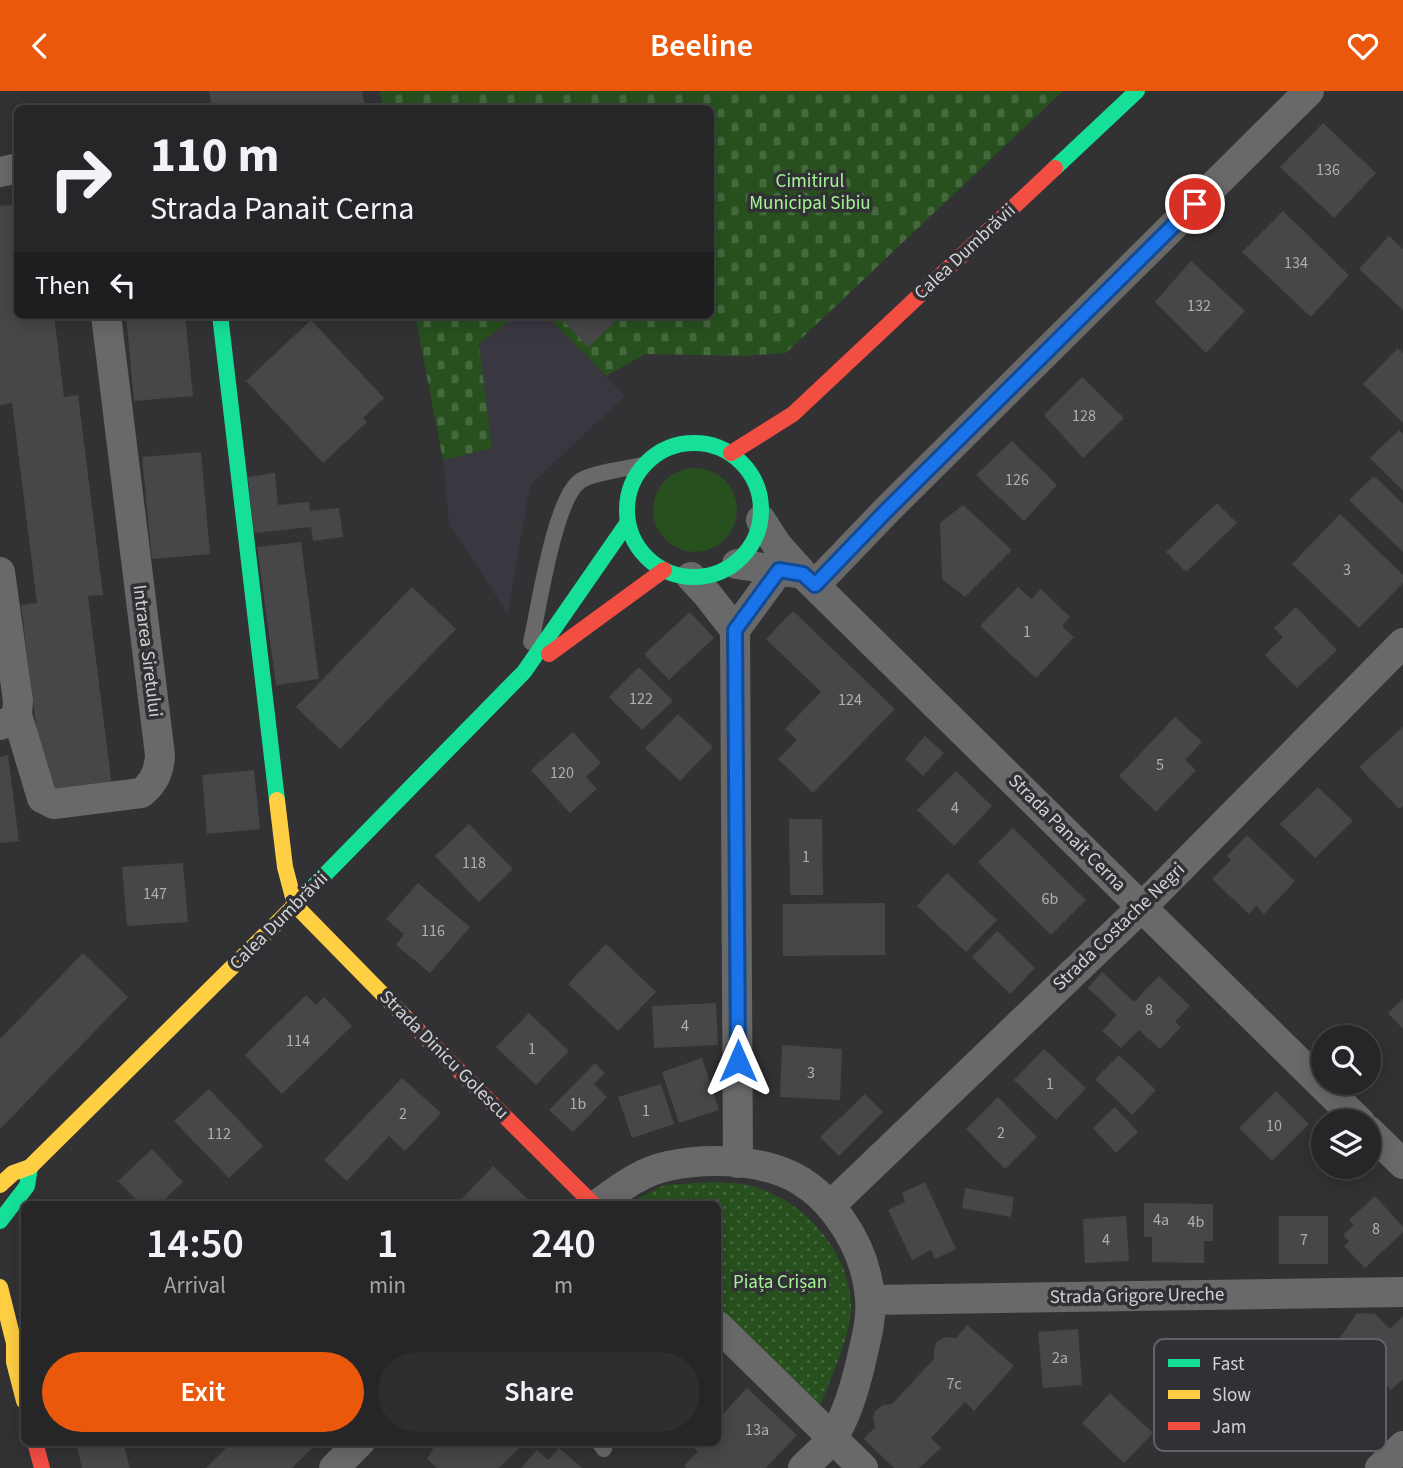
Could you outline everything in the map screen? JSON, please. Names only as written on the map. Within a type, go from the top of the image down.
[{"type":"main road","name":"Calea Dumbrăvii","points":[[731,453],[793,414],[1137,91]]},
{"type":"main road","points":[[220,319],[285,867],[295,905]]},
{"type":"main road","name":"Calea Dumbrăvii","points":[[774,446],[793,414]]},
{"type":"main road","points":[[683,443],[711,445],[731,453],[757,473],[762,506],[761,520],[751,546],[737,564],[718,573],[677,573],[647,558],[635,542],[628,522],[629,492],[643,465],[655,455],[683,443]]},
{"type":"main road","name":"Calea Dumbrăvii","points":[[0,1185],[13,1173],[30,1167],[295,905],[524,672],[628,522]]},
{"type":"main road","name":"Calea Dumbrăvii","points":[[524,672],[677,573]]},
{"type":"main road","name":"Strada Dinicu Golescu","points":[[295,905],[592,1201]]},
{"type":"main road","name":"Calea Dumbrăvii","points":[[0,1221],[27,1186],[30,1167]]},
{"type":"main road","points":[[0,1287],[14,1343],[14,1362],[21,1389]]},
{"type":"main road","points":[[0,1349],[14,1362]]},
{"type":"main road","points":[[36,1446],[42,1468]]},
{"type":"street","points":[[735,630],[885,512],[1309,91]]},
{"type":"street","name":"Intrarea Siretului","points":[[0,572],[18,701],[8,720],[41,798],[54,804],[141,793],[148,788],[159,770],[159,741],[106,319]]},
{"type":"street","name":"Strada Panait Cerna","points":[[761,520],[799,577],[1142,907],[1347,1109]]},
{"type":"street","points":[[737,564],[799,577]]},
{"type":"street","points":[[677,573],[735,630],[737,1163]]},
{"type":"street","name":"Strada Costache Negri","points":[[830,1206],[1142,907],[1403,643]]},
{"type":"street","points":[[1381,1143],[1403,1164]]},
{"type":"street","points":[[600,1201],[627,1184],[665,1167],[702,1162],[737,1163],[775,1169],[808,1186],[830,1206],[851,1234],[862,1261],[870,1300],[866,1341],[848,1406],[832,1438],[803,1468]]},
{"type":"street","name":"Strada Grigore Ureche","points":[[870,1300],[1403,1292]]},
{"type":"street","points":[[721,1329],[863,1468]]},
{"type":"street","points":[[334,1468],[356,1446]]},
{"type":"street","points":[[1380,1468],[1403,1446]]},
{"type":"lane","points":[[524,672],[556,527],[567,497],[580,481],[643,465]]},
{"type":"shaded area","points":[[512,319],[550,319],[625,396],[530,485],[508,614],[449,525],[443,460],[492,448],[479,344]]},
{"type":"green space","name":"Cimitirul Municipal Sibiu","points":[[380,91],[1063,91],[786,353],[744,356],[645,354],[606,376],[550,319],[714,319],[714,105],[382,105]]},
{"type":"green space","points":[[416,319],[512,319],[479,344],[492,448],[443,460]]},
{"type":"green space","points":[[695,468],[711,471],[725,480],[734,494],[737,510],[734,526],[725,540],[711,549],[695,552],[679,549],[665,540],[656,526],[653,510],[656,494],[665,480],[679,471]]},
{"type":"green space","name":"Piața Crișan","points":[[734,1183],[768,1192],[803,1214],[831,1245],[848,1283],[851,1303],[848,1328],[840,1355],[820,1406],[721,1312],[721,1201],[633,1201],[664,1185]]},
{"type":"building","points":[[209,91],[362,91],[364,105],[211,105]]},
{"type":"building","points":[[1323,123],[1376,173],[1334,218],[1280,167]]},
{"type":"building","points":[[14,204],[14,319],[54,319],[64,397],[78,395],[103,595],[88,596],[113,795],[46,804],[21,605],[37,603],[12,403],[0,405],[0,206]]},
{"type":"building","points":[[1283,211],[1349,275],[1311,317],[1242,252]]},
{"type":"building","points":[[1389,236],[1403,249],[1403,310],[1359,269]]},
{"type":"building","points":[[1191,261],[1245,311],[1206,353],[1155,302]]},
{"type":"building","points":[[126,319],[185,319],[193,396],[134,401]]},
{"type":"building","points":[[562,319],[616,321],[588,347]]},
{"type":"building","points":[[311,320],[384,398],[363,418],[367,422],[323,463],[246,381]]},
{"type":"building","points":[[1398,348],[1403,353],[1403,423],[1363,384]]},
{"type":"building","points":[[1082,377],[1124,418],[1083,458],[1044,415]]},
{"type":"building","points":[[1399,430],[1403,434],[1403,491],[1370,458]]},
{"type":"building","points":[[1012,441],[1057,485],[1024,521],[976,475]]},
{"type":"building","points":[[201,452],[210,554],[152,559],[142,457]]},
{"type":"building","points":[[275,473],[278,505],[309,502],[310,511],[339,508],[343,537],[313,541],[311,527],[254,533],[248,477]]},
{"type":"building","points":[[1374,476],[1403,504],[1403,552],[1349,500]]},
{"type":"building","points":[[1217,503],[1237,523],[1186,572],[1166,552]]},
{"type":"building","points":[[963,505],[1012,550],[965,597],[942,579],[940,523]]},
{"type":"building","points":[[1340,514],[1403,575],[1403,583],[1359,628],[1292,564]]},
{"type":"building","points":[[301,542],[319,679],[276,685],[257,547]]},
{"type":"building","points":[[412,587],[456,629],[340,749],[296,707]]},
{"type":"building","points":[[1018,587],[1031,599],[1041,589],[1070,617],[1062,626],[1074,637],[1036,678],[980,626]]},
{"type":"building","points":[[1296,607],[1337,650],[1297,688],[1265,655],[1283,637],[1274,628]]},
{"type":"building","points":[[793,611],[895,709],[813,793],[778,759],[797,740],[785,729],[821,692],[766,639]]},
{"type":"building","points":[[690,612],[714,638],[669,680],[644,654]]},
{"type":"building","points":[[639,667],[673,701],[642,730],[609,697]]},
{"type":"building","points":[[678,714],[713,747],[680,781],[645,748]]},
{"type":"building","points":[[1175,717],[1202,742],[1185,760],[1196,770],[1156,812],[1119,776]]},
{"type":"building","points":[[1403,727],[1403,806],[1399,809],[1359,767]]},
{"type":"building","points":[[573,732],[601,763],[586,777],[597,789],[570,813],[531,770]]},
{"type":"building","points":[[925,736],[944,753],[923,776],[905,759]]},
{"type":"building","points":[[8,755],[19,841],[0,843],[0,757]]},
{"type":"building","points":[[254,770],[260,829],[207,834],[202,775]]},
{"type":"building","points":[[956,771],[992,806],[954,846],[917,810]]},
{"type":"building","points":[[1318,787],[1353,821],[1315,858],[1280,824]]},
{"type":"building","points":[[789,819],[822,819],[823,895],[790,895]]},
{"type":"building","points":[[469,824],[513,869],[479,902],[435,856]]},
{"type":"building","points":[[1013,828],[1086,900],[1051,935],[978,862]]},
{"type":"building","points":[[1247,835],[1295,881],[1264,914],[1256,906],[1249,914],[1212,879],[1231,860],[1227,856]]},
{"type":"building","points":[[183,863],[188,922],[127,926],[122,867]]},
{"type":"building","points":[[947,873],[997,920],[966,952],[917,906]]},
{"type":"building","points":[[418,883],[470,927],[430,973],[396,945],[404,934],[386,919]]},
{"type":"building","points":[[885,903],[885,955],[783,956],[783,904]]},
{"type":"building","points":[[997,931],[1035,968],[1010,994],[972,957]]},
{"type":"building","points":[[606,944],[656,992],[618,1031],[568,984]]},
{"type":"building","points":[[83,953],[128,997],[0,1129],[0,1039]]},
{"type":"building","points":[[1102,972],[1134,1002],[1159,976],[1190,1006],[1175,1022],[1181,1027],[1160,1049],[1139,1030],[1121,1048],[1102,1031],[1117,1015],[1088,988]]},
{"type":"building","points":[[306,995],[316,1005],[324,997],[352,1026],[282,1094],[245,1055]]},
{"type":"building","points":[[1403,999],[1403,1029],[1388,1013]]},
{"type":"building","points":[[716,1003],[718,1045],[654,1048],[652,1006]]},
{"type":"building","points":[[529,1013],[569,1051],[536,1085],[496,1047]]},
{"type":"building","points":[[782,1045],[842,1049],[840,1100],[780,1097]]},
{"type":"building","points":[[1044,1049],[1086,1088],[1056,1120],[1014,1080]]},
{"type":"building","points":[[1119,1055],[1156,1090],[1132,1115],[1095,1079]]},
{"type":"building","points":[[702,1058],[719,1110],[679,1123],[662,1072]]},
{"type":"building","points":[[595,1063],[605,1073],[594,1084],[607,1097],[573,1132],[549,1110]]},
{"type":"building","points":[[402,1078],[441,1113],[405,1151],[389,1136],[347,1181],[324,1160]]},
{"type":"building","points":[[661,1084],[674,1124],[632,1138],[618,1097]]},
{"type":"building","points":[[209,1089],[263,1146],[229,1178],[174,1121]]},
{"type":"building","points":[[1276,1091],[1309,1124],[1272,1161],[1239,1128]]},
{"type":"building","points":[[865,1094],[883,1112],[839,1156],[820,1137]]},
{"type":"building","points":[[998,1097],[1037,1137],[1005,1169],[966,1129]]},
{"type":"building","points":[[1115,1107],[1138,1132],[1116,1153],[1093,1128]]},
{"type":"building","points":[[152,1149],[183,1182],[163,1201],[137,1201],[118,1181]]},
{"type":"building","points":[[493,1166],[530,1201],[460,1201]]},
{"type":"building","points":[[925,1182],[956,1249],[935,1259],[931,1250],[912,1260],[888,1210],[905,1202],[902,1193]]},
{"type":"building","points":[[965,1188],[1014,1197],[1011,1217],[962,1208]]},
{"type":"building","points":[[1375,1196],[1403,1227],[1403,1232],[1365,1268],[1344,1246],[1349,1241],[1343,1235],[1354,1225],[1349,1220]]},
{"type":"building","points":[[1144,1203],[1213,1204],[1213,1241],[1204,1241],[1204,1263],[1152,1262],[1152,1237],[1144,1237]]},
{"type":"building","points":[[1126,1216],[1129,1261],[1085,1263],[1083,1219]]},
{"type":"building","points":[[1279,1216],[1328,1216],[1328,1264],[1279,1264]]},
{"type":"building","points":[[1357,1313],[1375,1314],[1390,1329],[1403,1316],[1403,1379],[1391,1390],[1386,1385],[1386,1339],[1340,1338]]},
{"type":"building","points":[[967,1325],[1014,1366],[974,1411],[965,1402],[931,1438],[941,1448],[919,1468],[894,1468],[864,1439],[875,1427],[875,1411],[883,1405],[892,1404],[934,1359],[937,1341],[946,1337],[956,1338]]},
{"type":"building","points":[[1078,1329],[1082,1385],[1043,1388],[1038,1332]]},
{"type":"building","points":[[747,1388],[797,1435],[766,1468],[684,1466],[698,1451],[692,1446],[721,1446],[721,1416]]},
{"type":"building","points":[[1110,1393],[1153,1433],[1124,1463],[1082,1423]]},
{"type":"building","points":[[77,1446],[124,1446],[130,1468],[82,1468]]},
{"type":"building","points":[[228,1446],[314,1446],[292,1468],[206,1468]]},
{"type":"building","points":[[435,1446],[521,1446],[499,1468],[437,1468],[427,1459]]},
{"type":"building","points":[[559,1448],[582,1468],[521,1468],[537,1450],[548,1460]]},
{"type":"traffic: fast","points":[[1055,168],[1137,91]]},
{"type":"traffic: fast","points":[[220,319],[277,800]]},
{"type":"traffic: fast","points":[[694,443],[720,448],[742,462],[756,484],[761,510],[756,536],[742,558],[720,572],[694,577],[668,572],[646,558],[632,536],[627,510],[632,484],[646,462],[668,448],[694,443]]},
{"type":"traffic: fast","points":[[303,897],[524,672],[628,522]]},
{"type":"traffic: fast","points":[[0,1221],[27,1186],[30,1167]]},
{"type":"traffic: slow","points":[[277,800],[285,867],[295,905],[407,1019]]},
{"type":"traffic: slow","points":[[0,1185],[13,1173],[30,1167],[303,897]]},
{"type":"traffic: slow","points":[[0,1287],[14,1343],[14,1362],[21,1389]]},
{"type":"traffic: jam","points":[[731,453],[793,414],[1055,168]]},
{"type":"traffic: jam","points":[[549,654],[664,570]]},
{"type":"traffic: jam","points":[[407,1019],[590,1201]]},
{"type":"traffic: jam","points":[[36,1446],[42,1468]]},
{"type":"route","points":[[738,1061],[735,630],[779,570],[803,574],[815,585],[1195,204]]}]
